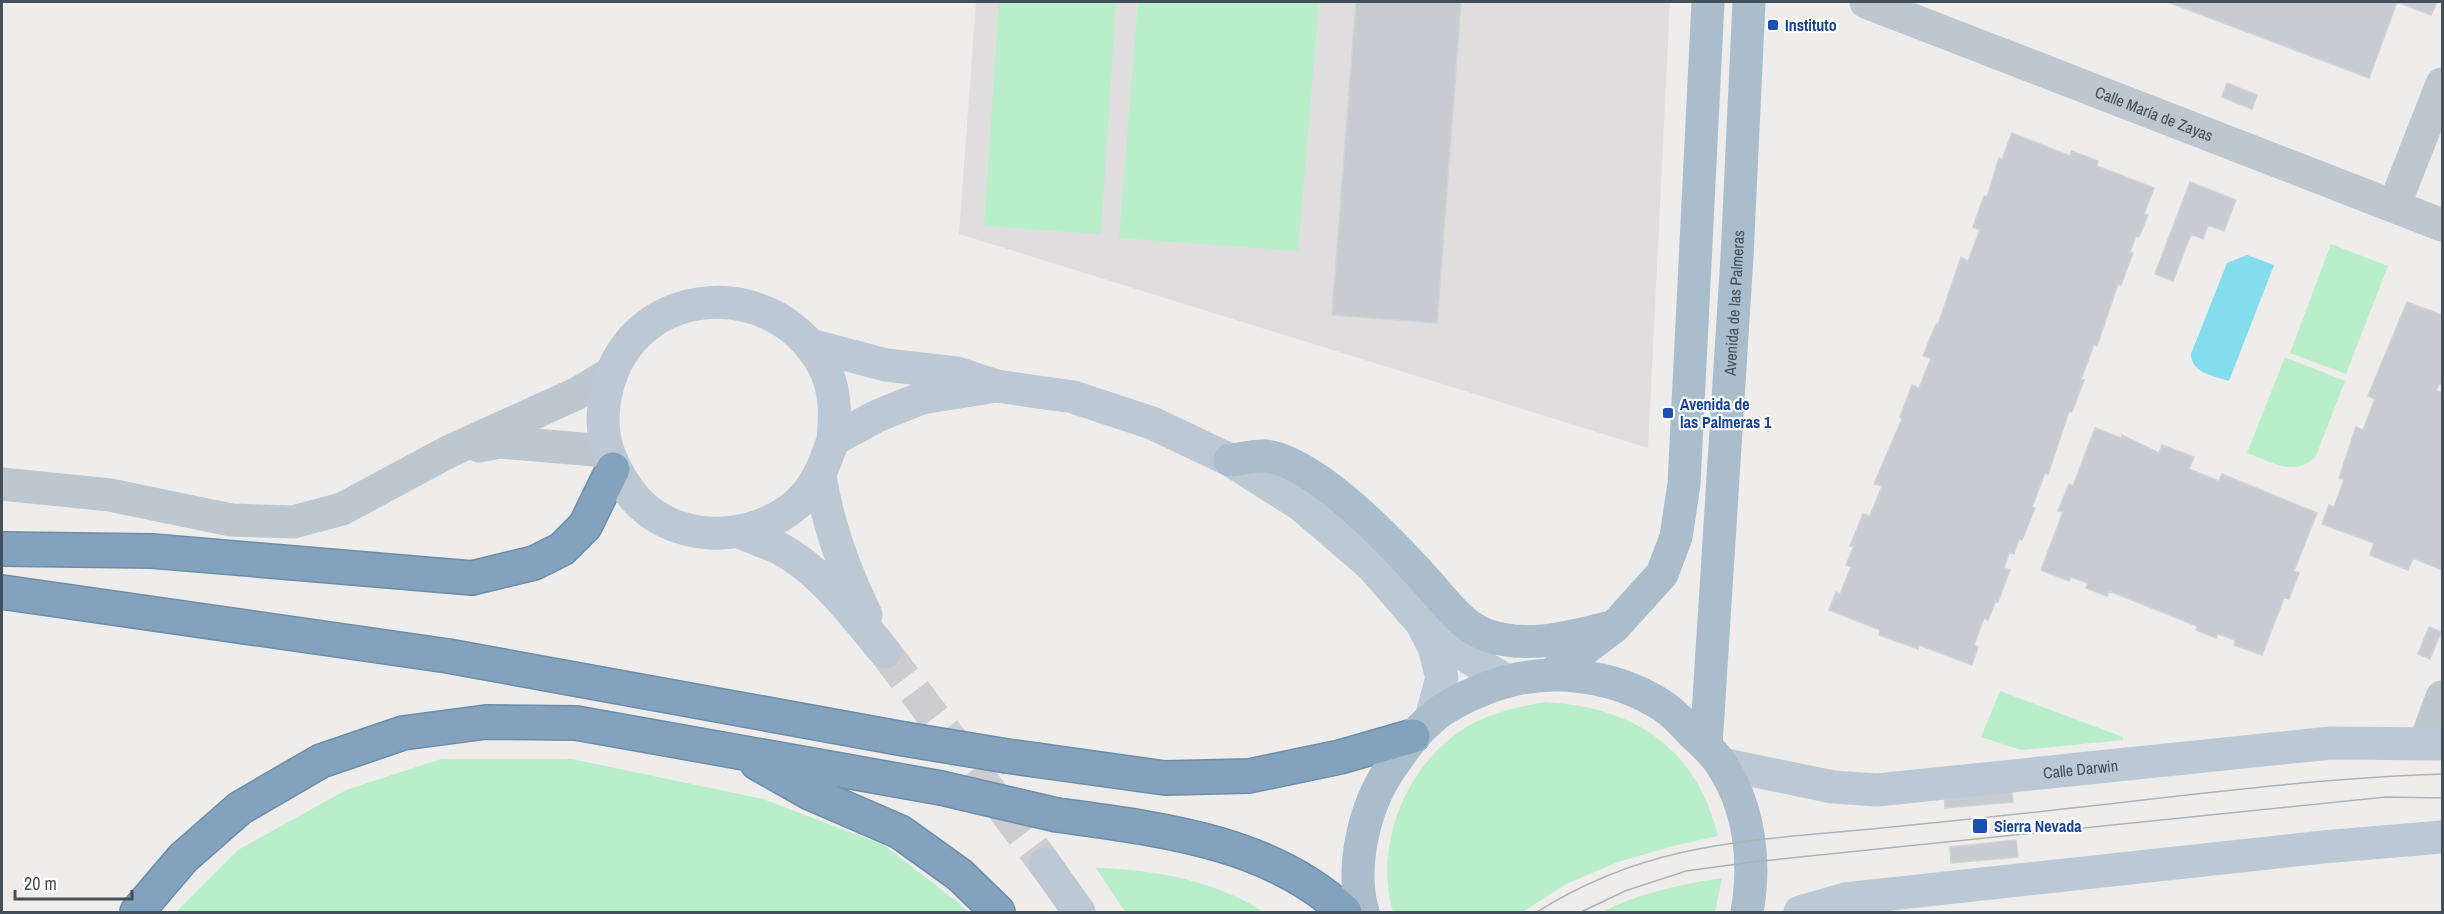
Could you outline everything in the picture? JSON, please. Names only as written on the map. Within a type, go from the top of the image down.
[{"type":"highway","points":[[2,549],[152,551],[472,578],[534,563],[562,549],[585,526],[610,460]]},
{"type":"highway","points":[[2,592],[448,657],[904,739],[1165,778],[1249,776],[1340,757],[1422,727]]},
{"type":"highway","points":[[137,912],[183,858],[240,808],[321,760],[403,734],[486,722],[576,723],[941,788],[1057,815],[1148,828],[1244,851],[1276,866],[1335,903],[1345,912]]},
{"type":"highway","points":[[737,752],[810,793],[900,832],[960,875],[998,912]]},
{"type":"highway","points":[[1276,866],[1302,912]]},
{"type":"main road","points":[[1552,673],[1615,626],[1662,574],[1676,537],[1684,484],[1708,2]]},
{"type":"main road","name":"Avenida de las Palmeras","points":[[1714,755],[1749,2]]},
{"type":"main road","points":[[1230,460],[1266,456],[1304,471],[1351,506],[1395,546],[1461,620],[1485,634],[1510,641],[1538,641],[1565,638],[1615,626]]},
{"type":"main road","points":[[1363,912],[1360,901],[1361,841],[1376,790],[1422,727],[1468,696],[1507,681],[1552,673],[1612,682],[1664,706],[1714,755],[1739,802],[1750,839],[1752,883],[1747,912]]},
{"type":"street","name":"Calle María de Zayas","points":[[1866,2],[2442,225]]},
{"type":"street","points":[[2394,206],[2442,84]]},
{"type":"street","points":[[703,302],[743,304],[781,319],[810,345],[827,375],[835,407],[833,440],[820,476],[799,502],[771,522],[740,532],[702,533],[666,522],[635,500],[610,460],[602,411],[611,373],[633,339],[665,314],[703,302]]},
{"type":"street","points":[[810,345],[886,365],[957,373],[996,386],[1084,401],[1152,423],[1230,460],[1301,505],[1371,565],[1419,620],[1459,652],[1507,681]]},
{"type":"street","points":[[2,484],[110,495],[231,519],[293,522],[342,509],[448,452],[578,393],[611,373]]},
{"type":"street","points":[[833,440],[877,416],[922,398],[996,386]]},
{"type":"street","points":[[448,452],[499,442],[610,460]]},
{"type":"street","points":[[740,532],[780,549],[808,569],[842,600],[885,652],[837,551],[826,516],[820,476]]},
{"type":"street","points":[[1419,620],[1434,647],[1442,678],[1422,727]]},
{"type":"street","points":[[2434,743],[2442,697]]},
{"type":"street","name":"Calle Darwin","points":[[1714,755],[1833,787],[1877,790],[2331,743],[2434,743]]},
{"type":"street","points":[[1800,912],[1856,897],[2343,845],[2442,837]]},
{"type":"street","points":[[1044,864],[1079,912]]},
{"type":"shaded area","points":[[976,2],[1670,2],[1648,448],[959,234]]},
{"type":"green space","points":[[999,2],[1116,2],[1101,234],[984,226]]},
{"type":"green space","points":[[1138,2],[1319,2],[1298,251],[1119,238]]},
{"type":"green space","points":[[2331,244],[2388,266],[2346,374],[2290,353]]},
{"type":"green space","points":[[2285,357],[2345,381],[2316,456],[2308,463],[2292,467],[2274,464],[2247,453]]},
{"type":"green space","points":[[2000,691],[2123,737],[2123,740],[2021,750],[1981,737]]},
{"type":"green space","points":[[1545,702],[1606,713],[1633,723],[1657,738],[1677,756],[1694,778],[1708,805],[1718,836],[1618,862],[1566,884],[1523,912],[1393,912],[1388,886],[1388,859],[1392,832],[1413,781],[1429,759],[1448,740],[1470,725],[1507,710]]},
{"type":"green space","points":[[441,759],[572,759],[763,799],[884,845],[968,912],[176,912],[238,850],[346,790]]},
{"type":"green space","points":[[1096,868],[1140,871],[1183,879],[1226,892],[1264,912],[1125,912]]},
{"type":"green space","points":[[1722,878],[1715,912],[1602,912],[1660,890]]},
{"type":"water","points":[[2247,255],[2274,265],[2229,381],[2199,370],[2191,354],[2227,263]]},
{"type":"building","points":[[1356,2],[1461,2],[1437,323],[1332,315]]},
{"type":"building","points":[[2168,2],[2397,2],[2369,78]]},
{"type":"building","points":[[2397,2],[2437,2],[2431,15]]},
{"type":"building","points":[[2227,83],[2257,95],[2252,109],[2222,97]]},
{"type":"building","points":[[2012,133],[2070,156],[2072,151],[2098,161],[2097,166],[2154,188],[2144,214],[2148,215],[2139,237],[2136,236],[2130,252],[2133,253],[2121,285],[2118,284],[2097,346],[2094,345],[2081,379],[2084,380],[2072,412],[2069,411],[2048,474],[2045,473],[2032,507],[2035,508],[2014,554],[2009,553],[2004,568],[2010,570],[1998,602],[1996,601],[1988,620],[1984,618],[1974,645],[1978,647],[1972,665],[1919,645],[1918,649],[1879,635],[1880,630],[1829,610],[1836,592],[1840,594],[1851,567],[1846,565],[1854,546],[1850,546],[1863,514],[1870,516],[1882,486],[1874,484],[1902,419],[1900,417],[1912,385],[1919,388],[1931,358],[1923,356],[1936,324],[1938,325],[1961,257],[1968,261],[1980,230],[1973,227],[1984,196],[1987,197],[1999,158],[2002,159]]},
{"type":"building","points":[[2190,182],[2236,200],[2224,231],[2208,225],[2203,239],[2191,234],[2173,281],[2155,274]]},
{"type":"building","points":[[2407,302],[2442,315],[2442,384],[2440,383],[2436,390],[2442,393],[2442,570],[2413,558],[2408,570],[2370,555],[2374,543],[2322,524],[2329,505],[2334,507],[2344,480],[2339,478],[2356,427],[2363,430],[2375,399],[2368,396]]},
{"type":"building","points":[[2095,428],[2121,438],[2122,435],[2159,453],[2162,445],[2194,457],[2189,469],[2219,481],[2222,474],[2317,513],[2294,571],[2299,573],[2289,599],[2284,598],[2262,655],[2234,645],[2235,640],[2218,634],[2216,638],[2196,630],[2197,626],[2109,591],[2107,596],[2086,588],[2088,583],[2071,577],[2069,581],[2041,570],[2063,512],[2058,511],[2069,484],[2073,486]]},
{"type":"building","points":[[2429,627],[2441,632],[2430,659],[2418,654]]},
{"type":"building","points":[[2011,785],[2013,802],[1945,808],[1944,791]]},
{"type":"building","points":[[2016,840],[2018,857],[1951,863],[1950,847]]},
{"type":"tunnel","points":[[885,652],[1045,864]]},
{"type":"tram line","points":[[1537,912],[1573,891],[1609,875],[1645,862],[1719,845],[2279,785],[2442,774]]},
{"type":"tram line","points":[[1581,912],[1625,891],[1686,871],[1752,862],[2386,797],[2442,798]]},
{"type":"place","name":"Instituto","points":[[1773,25]]},
{"type":"place","name":"Avenida de las Palmeras 1","points":[[1668,413]]},
{"type":"place","name":"Sierra Nevada","points":[[1980,826]]}]
